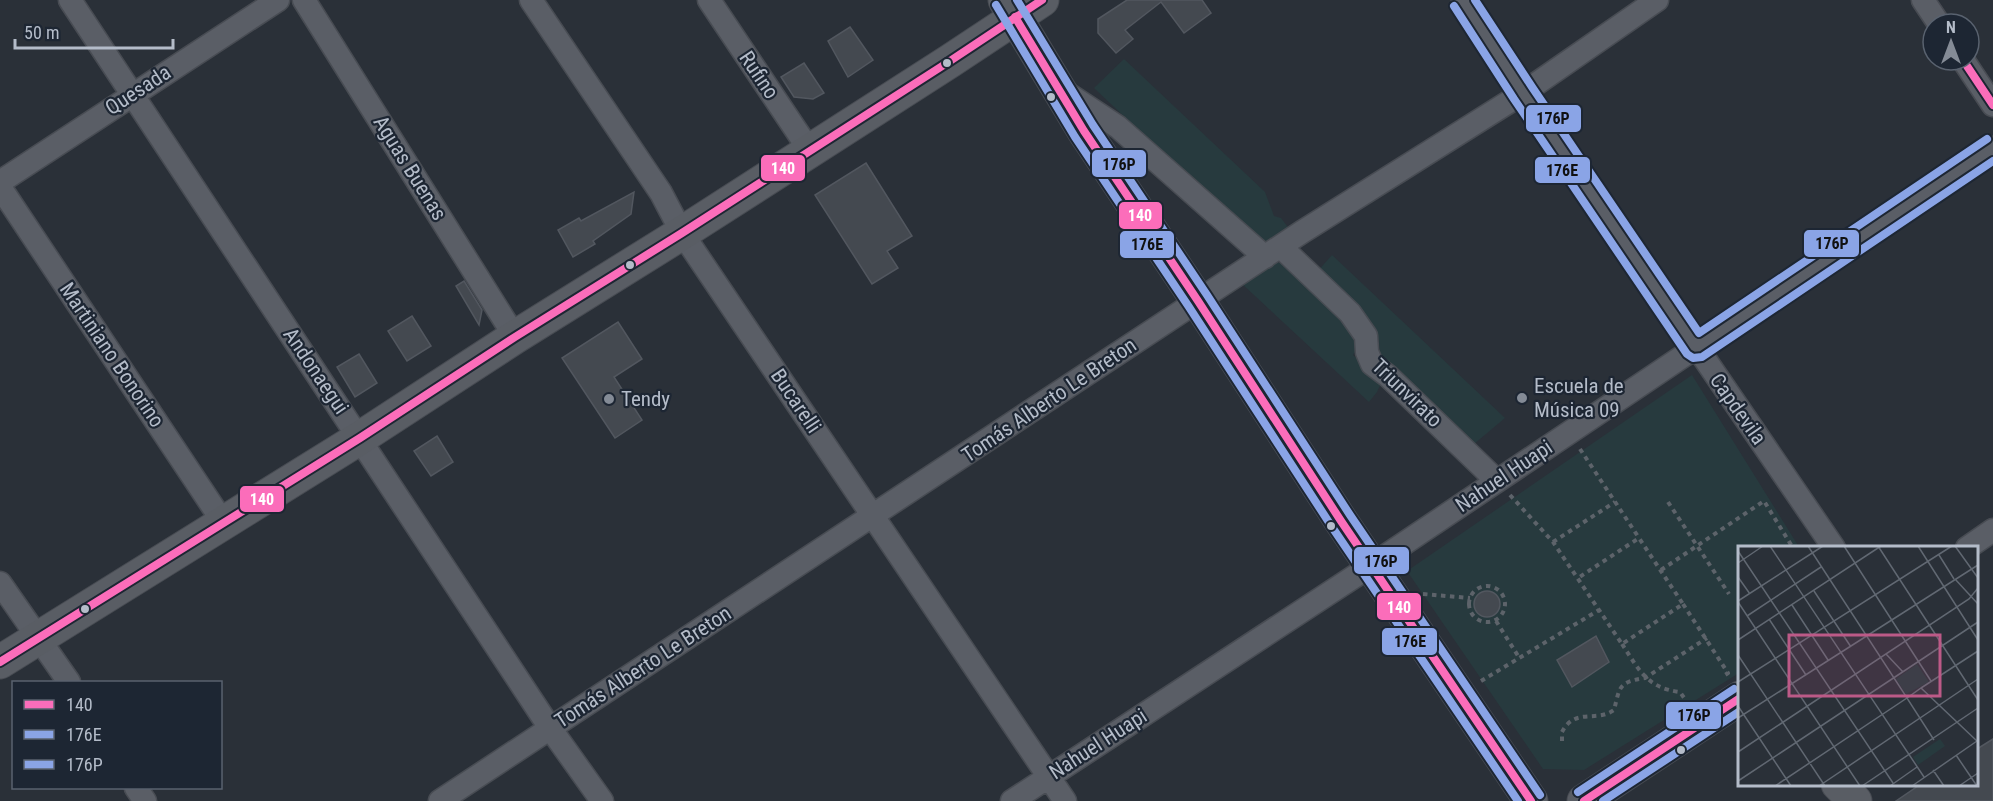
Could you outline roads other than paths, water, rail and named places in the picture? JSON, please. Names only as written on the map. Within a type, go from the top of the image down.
[{"type":"main road","points":[[0,662],[360,438],[515,337],[810,151],[1010,9],[1042,0]]},
{"type":"main road","points":[[1010,9],[1084,130],[1341,521],[1531,801]]},
{"type":"main road","points":[[1584,801],[1694,705],[1729,688]]},
{"type":"main road","points":[[1840,786],[1855,801]]},
{"type":"street","name":"Andonaegui","points":[[70,0],[550,728],[602,801]]},
{"type":"street","name":"Quesada","points":[[0,182],[278,0]]},
{"type":"street","name":"Aguas Buenas","points":[[304,0],[515,337]]},
{"type":"street","name":"Bucarelli","points":[[531,0],[661,193],[682,233],[1065,801]]},
{"type":"street","name":"Rufino","points":[[709,0],[810,151]]},
{"type":"street","name":"Capdevila","points":[[1463,0],[1523,93],[1833,546]]},
{"type":"street","name":"Tomás Alberto Le Breton","points":[[440,801],[1198,301],[1523,93],[1657,0]]},
{"type":"street","points":[[1971,72],[1993,105]]},
{"type":"street","name":"Triunvirato","points":[[1057,86],[1118,127],[1350,313],[1366,336],[1367,352],[1372,364],[1388,376],[1497,481]]},
{"type":"street","name":"Nahuel Huapi","points":[[1012,801],[1372,565],[1993,148]]},
{"type":"street","name":"Martiniano Bonorino","points":[[0,187],[223,522]]},
{"type":"street","points":[[1970,546],[1993,530]]},
{"type":"street","points":[[0,583],[68,681]]},
{"type":"place","name":"Escuela de Música 09","points":[[1522,398]]},
{"type":"place","name":"Tendy","points":[[609,399]]}]
